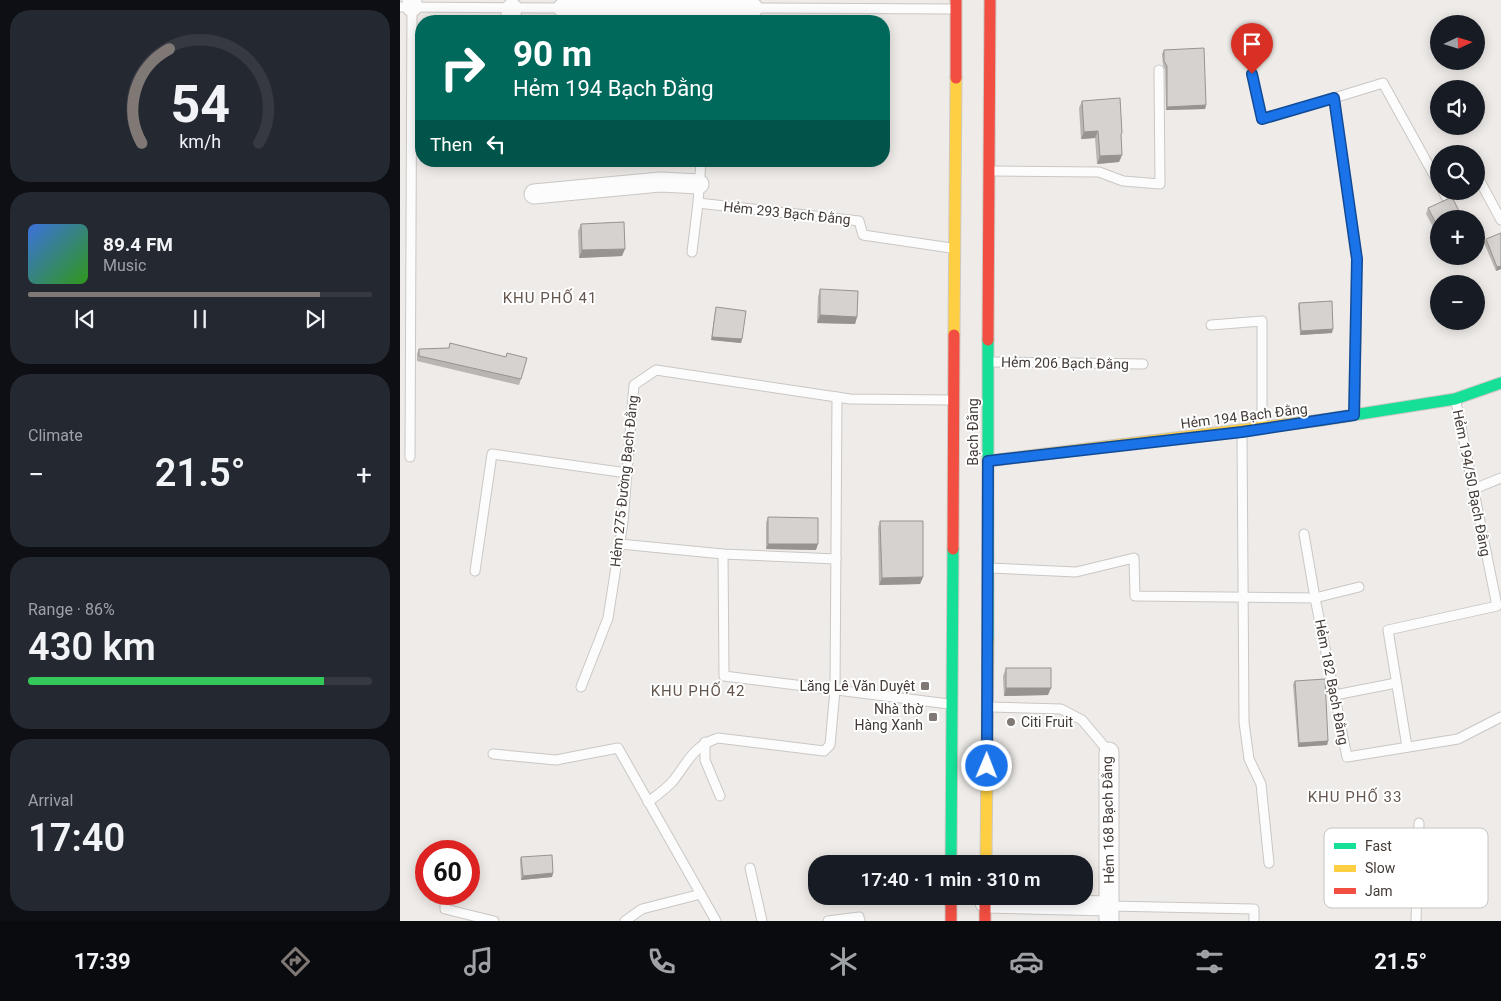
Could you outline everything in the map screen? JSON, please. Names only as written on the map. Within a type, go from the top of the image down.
[{"type":"main road","name":"Bạch Đằng","points":[[986,855],[988,707],[984,461],[988,362],[990,0]]},
{"type":"main road","name":"Bạch Đằng","points":[[951,855],[957,461],[953,400],[956,5]]},
{"type":"main road","name":"Hẻm 194 Bạch Đằng","points":[[984,461],[1262,429],[1455,399],[1501,383]]},
{"type":"main road","points":[[951,905],[951,921]]},
{"type":"street","points":[[563,8],[712,12],[753,4]]},
{"type":"street","points":[[534,194],[660,182],[699,184]]},
{"type":"street","name":"Hẻm 168 Bạch Đằng","points":[[1109,752],[1109,913]]},
{"type":"street","points":[[985,907],[1109,913]]},
{"type":"lane","points":[[410,456],[408,4],[511,14],[563,8]]},
{"type":"lane","points":[[753,4],[956,5]]},
{"type":"lane","points":[[989,171],[1099,172],[1123,181],[1160,184],[1159,70]]},
{"type":"lane","points":[[1252,74],[1262,119],[1383,83],[1430,168]]},
{"type":"lane","points":[[1334,98],[1357,259],[1354,415]]},
{"type":"lane","points":[[692,252],[700,167]]},
{"type":"lane","points":[[1485,190],[1501,220]]},
{"type":"lane","name":"Hẻm 293 Bạch Đằng","points":[[698,203],[859,221],[863,235],[954,248]]},
{"type":"lane","points":[[1211,325],[1262,321],[1262,429]]},
{"type":"lane","name":"Hẻm 206 Bạch Đằng","points":[[988,362],[1143,364]]},
{"type":"lane","name":"Hẻm 275 Đường Bạch Đằng","points":[[582,687],[608,618],[620,544],[634,385],[656,370],[850,399],[953,400]]},
{"type":"lane","points":[[648,802],[671,783],[694,751],[705,742],[718,738],[824,752],[830,745],[835,690],[837,397]]},
{"type":"lane","name":"Hẻm 194/50 Bạch Đằng","points":[[1407,747],[1388,630],[1497,606],[1455,399]]},
{"type":"lane","points":[[1242,432],[1244,722],[1249,759],[1261,784],[1268,863]]},
{"type":"lane","points":[[475,571],[492,454],[627,473]]},
{"type":"lane","points":[[1474,489],[1501,478]]},
{"type":"lane","name":"Hẻm 182 Bạch Đằng","points":[[1304,534],[1347,757],[1458,739],[1501,717]]},
{"type":"lane","points":[[620,544],[723,554],[836,559]]},
{"type":"lane","points":[[723,554],[724,676],[952,705]]},
{"type":"lane","points":[[987,568],[1076,572],[1134,558],[1135,596],[1315,598],[1359,588]]},
{"type":"lane","points":[[1335,694],[1396,683]]},
{"type":"lane","name":"Hẻm 168 Bạch Đằng","points":[[988,707],[1061,708],[1082,720],[1109,752]]},
{"type":"lane","points":[[705,742],[705,760],[720,796]]},
{"type":"lane","points":[[493,754],[556,760],[618,748],[716,921]]},
{"type":"lane","points":[[1419,824],[1419,828]]},
{"type":"lane","points":[[750,868],[762,921]]},
{"type":"lane","points":[[625,921],[642,909],[700,894]]},
{"type":"lane","points":[[445,905],[445,909],[494,921]]},
{"type":"lane","points":[[1109,913],[1254,908],[1254,921]]},
{"type":"lane","points":[[1416,908],[1416,921]]},
{"type":"lane","points":[[828,921],[859,917],[860,921]]},
{"type":"building","points":[[1204,48],[1206,105],[1167,107],[1167,66],[1164,61],[1164,50]]},
{"type":"building","points":[[1120,98],[1122,155],[1100,156],[1098,131],[1084,132],[1082,101]]},
{"type":"building","points":[[1445,200],[1454,200],[1458,210],[1430,210],[1430,212],[1428,208]]},
{"type":"building","points":[[624,222],[625,249],[582,250],[581,224]]},
{"type":"building","points":[[1501,233],[1501,266],[1497,267],[1486,239]]},
{"type":"building","points":[[820,289],[858,291],[857,317],[820,315]]},
{"type":"building","points":[[1332,301],[1333,329],[1301,331],[1299,303]]},
{"type":"building","points":[[716,307],[746,311],[742,339],[712,337]]},
{"type":"building","points":[[450,343],[506,357],[507,353],[527,358],[521,379],[419,356],[419,349],[449,348]]},
{"type":"building","points":[[768,517],[818,518],[818,544],[768,544]]},
{"type":"building","points":[[880,521],[923,521],[923,577],[882,578]]},
{"type":"building","points":[[1006,668],[1051,668],[1051,688],[1006,688]]},
{"type":"building","points":[[1325,679],[1328,741],[1299,743],[1295,681]]},
{"type":"building","points":[[552,855],[553,873],[523,876],[521,857]]},
{"type":"traffic: fast","points":[[988,340],[988,640]]},
{"type":"traffic: fast","points":[[1322,420],[1455,399],[1501,383]]},
{"type":"traffic: fast","points":[[951,855],[953,549]]},
{"type":"traffic: slow","points":[[954,335],[956,78]]},
{"type":"traffic: slow","points":[[988,461],[1322,420]]},
{"type":"traffic: slow","points":[[986,855],[988,640]]},
{"type":"traffic: jam","points":[[956,0],[956,78]]},
{"type":"traffic: jam","points":[[988,340],[990,0]]},
{"type":"traffic: jam","points":[[953,549],[954,335]]},
{"type":"traffic: jam","points":[[951,905],[951,921]]},
{"type":"traffic: jam","points":[[985,905],[985,921]]},
{"type":"place","name":"Lăng Lê Văn Duyệt","points":[[925,686]]},
{"type":"place","name":"Nhà thờ Hàng Xanh","points":[[933,717]]},
{"type":"place","name":"Citi Fruit","points":[[1011,722]]},
{"type":"district","name":"KHU PHỐ 41","points":[[550,298]]},
{"type":"district","name":"KHU PHỐ 42","points":[[698,691]]},
{"type":"district","name":"KHU PHỐ 33","points":[[1355,797]]},
{"type":"route","points":[[987,766],[988,461],[1242,432],[1354,415],[1357,259],[1334,98],[1262,119],[1252,74]]}]
